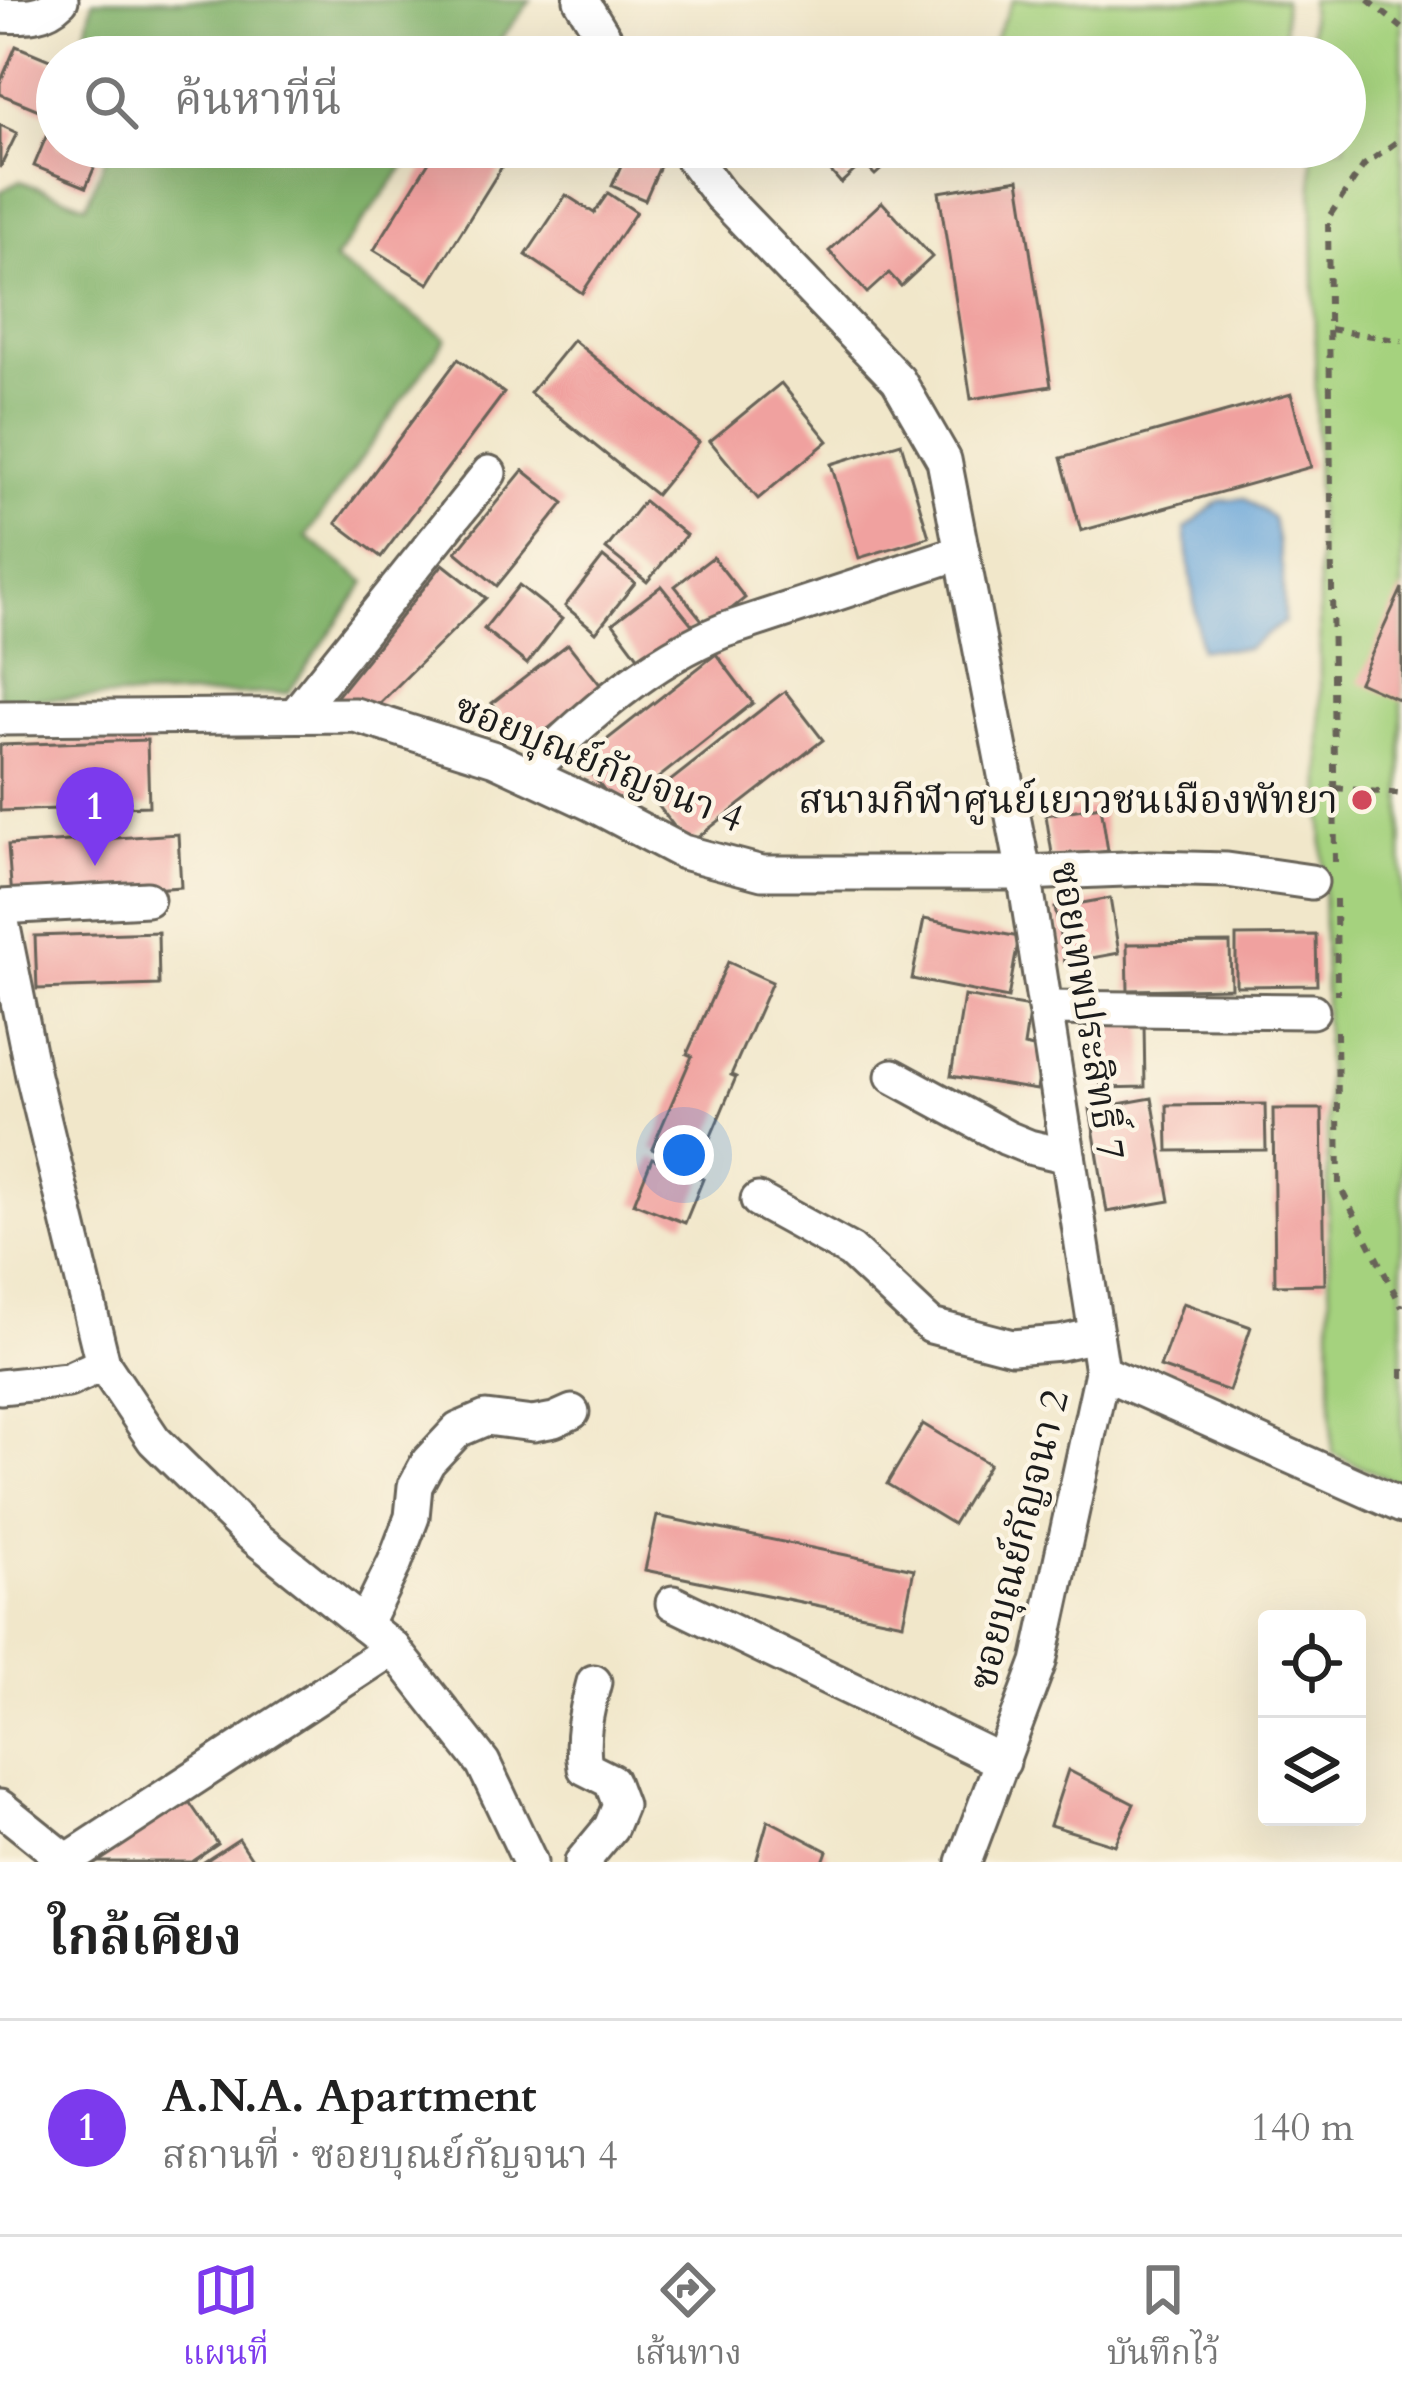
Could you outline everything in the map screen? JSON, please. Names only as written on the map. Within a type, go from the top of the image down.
[{"type":"street","points":[[0,15],[36,16],[61,0]]},
{"type":"street","points":[[580,0],[603,36]]},
{"type":"street","name":"ซอยเทพประสิทธิ์ 7","points":[[700,168],[720,195],[898,380],[944,460],[1024,873],[1102,1372]]},
{"type":"street","points":[[295,715],[488,472]]},
{"type":"street","points":[[528,774],[579,723],[687,645],[962,552]]},
{"type":"street","name":"ซอยบุณย์กัญจนา 4","points":[[0,718],[355,716],[495,759],[683,852],[762,872],[1207,869],[1311,882]]},
{"type":"street","points":[[147,899],[1,920],[103,1364],[154,1440],[248,1531],[393,1648],[483,1763],[530,1862]]},
{"type":"street","points":[[1045,1008],[1329,1010]]},
{"type":"street","points":[[893,1076],[1006,1138],[1068,1156]]},
{"type":"street","points":[[758,1200],[851,1251],[931,1326],[1012,1347],[1096,1335]]},
{"type":"street","points":[[0,1387],[68,1380],[103,1364]]},
{"type":"street","points":[[1102,1372],[1402,1506]]},
{"type":"street","name":"ซอยบุณย์กัญจนา 2","points":[[964,1862],[1039,1662],[1102,1372]]},
{"type":"street","points":[[364,1625],[401,1547],[416,1486],[428,1462],[458,1430],[486,1418],[533,1424],[572,1412]]},
{"type":"street","points":[[673,1604],[1004,1762]]},
{"type":"street","points":[[0,1807],[66,1862],[393,1648]]},
{"type":"street","points":[[582,1862],[611,1827],[620,1805],[611,1781],[585,1768],[584,1720],[594,1682]]},
{"type":"path","points":[[1368,0],[1402,28]]},
{"type":"path","points":[[1366,164],[1402,138]]},
{"type":"path","points":[[1362,168],[1328,218],[1334,788],[1329,1010],[1339,1185],[1402,1306]]},
{"type":"path","points":[[1330,329],[1402,341]]},
{"type":"path","points":[[1334,788],[1402,794]]},
{"type":"path","points":[[1402,1369],[1402,1382]]},
{"type":"green space","points":[[93,0],[531,0],[503,36],[85,36]]},
{"type":"green space","points":[[1013,0],[1284,0],[1285,36],[996,36]]},
{"type":"green space","name":"สนามกีฬาศูนย์เยาวชนเมืองพัทยา","points":[[1310,0],[1402,0],[1402,1485],[1332,1453],[1312,168],[1366,168],[1366,36],[1311,36]]},
{"type":"green space","points":[[101,168],[403,168],[334,260],[446,338],[306,537],[366,582],[288,693],[0,700],[0,192],[20,181],[86,205]]},
{"type":"water","points":[[1244,498],[1273,518],[1283,573],[1284,622],[1247,649],[1200,649],[1185,529],[1219,501]]},
{"type":"building","points":[[16,46],[36,54],[36,109],[0,94]]},
{"type":"building","points":[[0,125],[17,133],[0,168]]},
{"type":"building","points":[[39,168],[94,168],[86,187]]},
{"type":"building","points":[[425,168],[501,168],[429,284],[374,250]]},
{"type":"building","points":[[620,168],[659,168],[645,200],[612,186]]},
{"type":"building","points":[[828,168],[858,168],[841,183]]},
{"type":"building","points":[[1019,179],[1051,386],[971,399],[939,192]]},
{"type":"building","points":[[608,193],[636,212],[582,293],[526,255],[566,195],[594,213]]},
{"type":"building","points":[[882,202],[932,257],[901,286],[889,273],[867,293],[829,251]]},
{"type":"building","points":[[573,340],[699,442],[656,495],[530,393]]},
{"type":"building","points":[[458,359],[504,393],[381,557],[336,523]]},
{"type":"building","points":[[781,383],[828,441],[758,499],[710,441]]},
{"type":"building","points":[[1291,394],[1311,467],[1081,531],[1061,458]]},
{"type":"building","points":[[901,443],[929,537],[859,558],[831,464]]},
{"type":"building","points":[[523,470],[564,503],[497,586],[456,552]]},
{"type":"building","points":[[644,501],[686,535],[647,582],[606,549]]},
{"type":"building","points":[[603,557],[635,583],[596,632],[565,606]]},
{"type":"building","points":[[713,557],[745,598],[708,628],[675,586]]},
{"type":"building","points":[[443,564],[486,598],[376,707],[334,700]]},
{"type":"building","points":[[519,585],[562,619],[527,664],[484,629]]},
{"type":"building","points":[[661,586],[694,627],[645,666],[613,623]]},
{"type":"building","points":[[1402,588],[1402,701],[1359,682]]},
{"type":"building","points":[[568,644],[602,687],[526,746],[492,703]]},
{"type":"building","points":[[716,654],[753,703],[619,809],[581,760]]},
{"type":"building","points":[[785,691],[823,740],[688,845],[651,796]]},
{"type":"building","points":[[147,740],[149,806],[0,811],[0,745]]},
{"type":"building","points":[[1101,806],[1108,851],[1053,860],[1046,815]]},
{"type":"building","points":[[178,834],[181,887],[12,898],[8,845]]},
{"type":"building","points":[[1110,898],[1119,953],[1065,963],[1055,908]]},
{"type":"building","points":[[924,919],[1019,937],[1008,998],[912,979]]},
{"type":"building","points":[[158,932],[159,985],[37,989],[35,936]]},
{"type":"building","points":[[1316,935],[1317,985],[1236,986],[1236,936]]},
{"type":"building","points":[[1230,943],[1231,988],[1128,990],[1127,944]]},
{"type":"building","points":[[728,962],[772,982],[697,1169],[652,1149]]},
{"type":"building","points":[[964,996],[1030,1007],[1024,1046],[1043,1050],[1037,1090],[951,1076]]},
{"type":"building","points":[[1144,1023],[1145,1087],[1101,1088],[1099,1024]]},
{"type":"building","points":[[1152,1098],[1170,1201],[1107,1212],[1090,1109]]},
{"type":"building","points":[[1265,1104],[1266,1150],[1168,1151],[1167,1105]]},
{"type":"building","points":[[1273,1109],[1322,1109],[1325,1284],[1275,1285]]},
{"type":"building","points":[[652,1158],[703,1179],[685,1223],[634,1203]]},
{"type":"building","points":[[1183,1303],[1251,1327],[1229,1391],[1160,1367]]},
{"type":"building","points":[[923,1424],[989,1464],[953,1524],[887,1484]]},
{"type":"building","points":[[657,1516],[914,1569],[903,1623],[645,1570]]},
{"type":"building","points":[[1068,1770],[1134,1804],[1115,1845],[1050,1825]]},
{"type":"building","points":[[183,1793],[218,1844],[192,1862],[84,1862]]},
{"type":"building","points":[[768,1820],[827,1851],[823,1862],[756,1862]]},
{"type":"building","points":[[239,1839],[254,1862],[204,1862]]},
{"type":"place","name":"สนามกีฬาศูนย์เยาวชนเมืองพัทยา","points":[[1362,800]]},
{"type":"place","name":"A.N.A. Apartment","points":[[95,866]]}]
